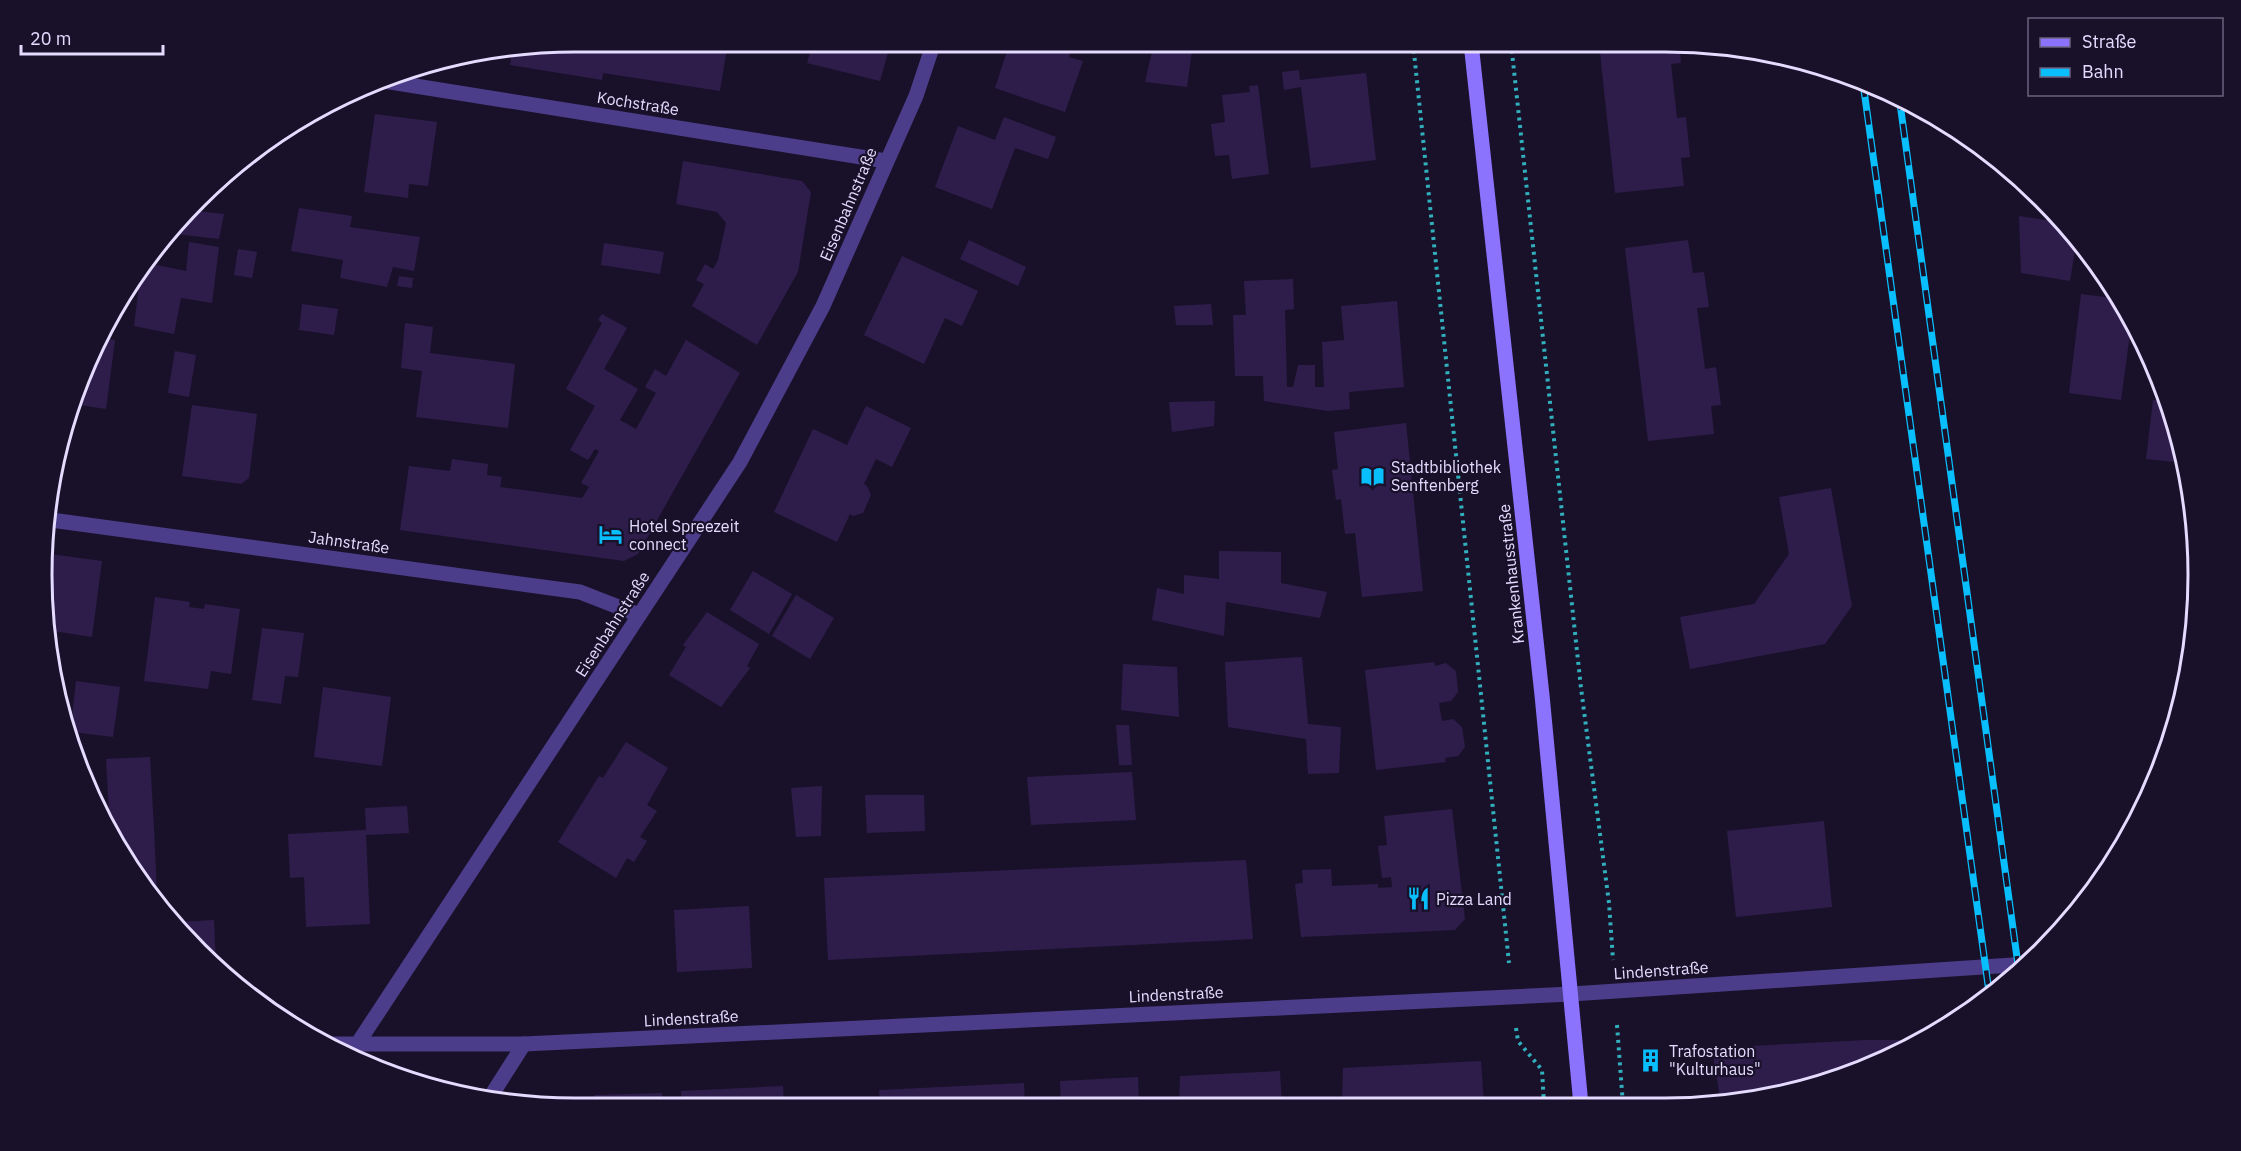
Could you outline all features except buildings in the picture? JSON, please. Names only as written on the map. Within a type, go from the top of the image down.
[{"type":"main road","name":"Krankenhausstraße","points":[[1472,52],[1542,695],[1580,1098]]},
{"type":"street","name":"Eisenbahnstraße","points":[[358,1043],[740,462],[823,306],[915,96],[930,52]]},
{"type":"street","name":"Kochstraße","points":[[398,83],[886,161]]},
{"type":"street","name":"Jahnstraße","points":[[56,521],[580,592],[639,615]]},
{"type":"street","name":"Lindenstraße","points":[[341,1044],[524,1044],[1571,994],[2014,965]]},
{"type":"street","points":[[494,1092],[524,1044]]},
{"type":"path","points":[[1414,52],[1518,1041],[1542,1070],[1544,1098]]},
{"type":"path","points":[[1512,52],[1581,688],[1609,903],[1623,1098]]},
{"type":"railway","points":[[1864,91],[1988,987]]},
{"type":"railway","points":[[1901,108],[2018,962]]},
{"type":"place","name":"Stadtbibliothek Senftenberg","points":[[1373,476]]},
{"type":"place","name":"Hotel Spreezeit connect","points":[[611,535]]},
{"type":"place","name":"Pizza Land","points":[[1418,899]]},
{"type":"place","name":"Trafostation \"Kulturhaus\"","points":[[1651,1060]]}]
